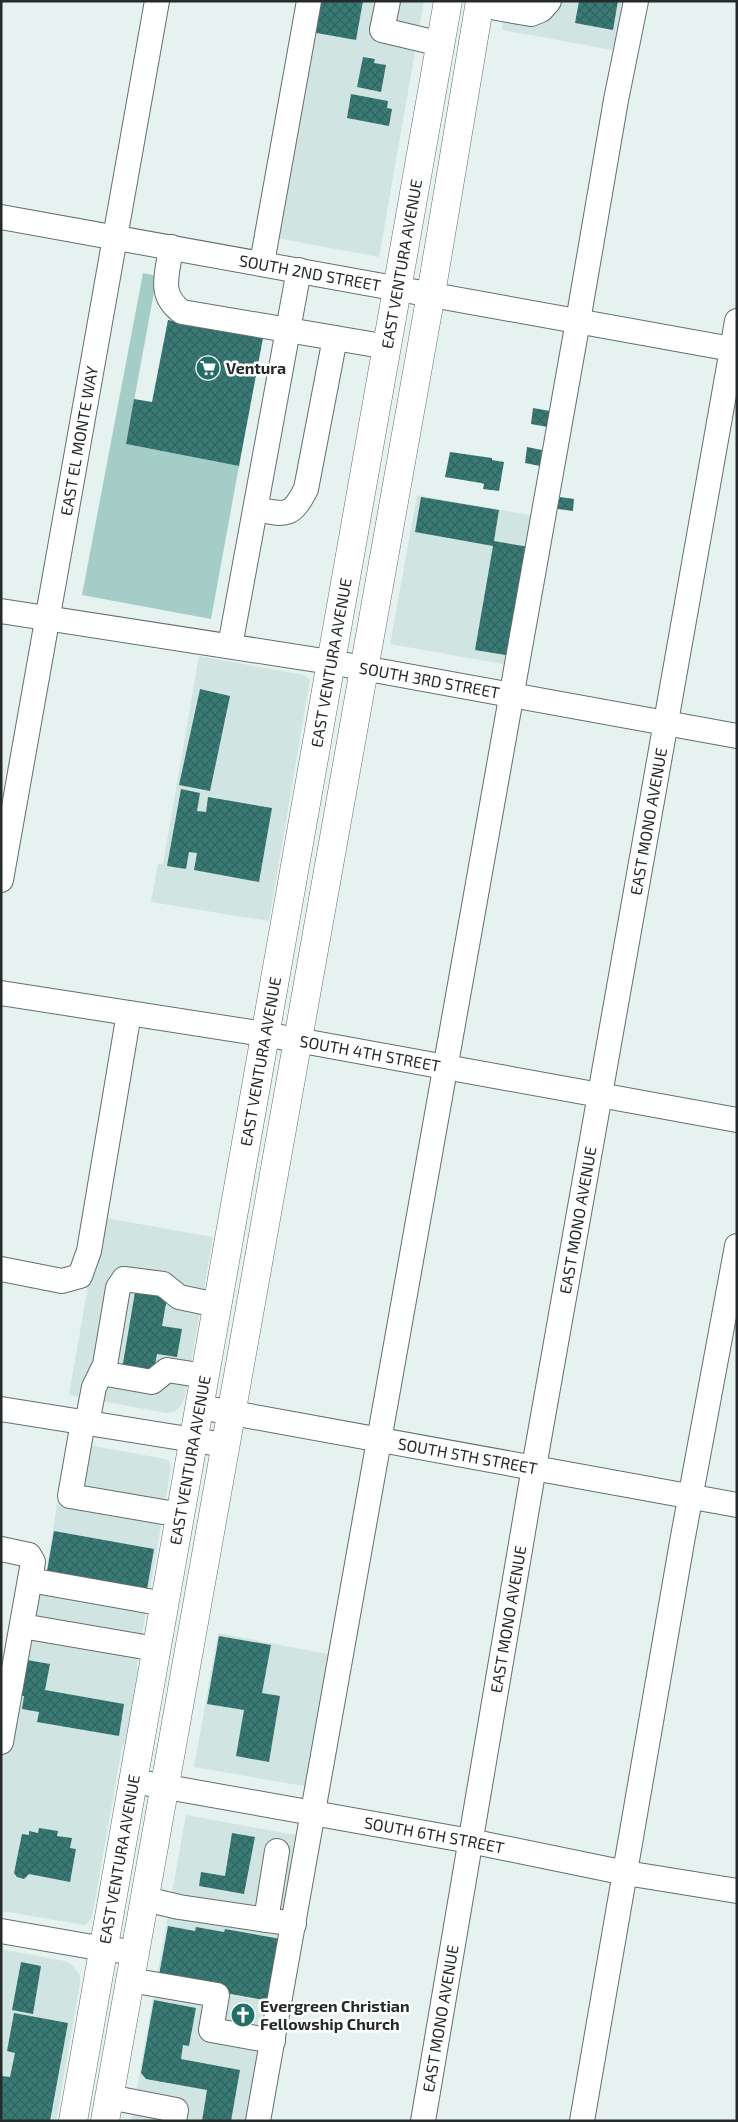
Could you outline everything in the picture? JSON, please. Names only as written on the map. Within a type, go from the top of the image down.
[{"type":"main road","name":"EAST VENTURA AVENUE","points":[[73,2121],[330,662],[399,288],[448,1]]},
{"type":"main road","name":"EAST VENTURA AVENUE","points":[[107,2109],[431,294],[480,3]]},
{"type":"street","name":"EAST EL MONTE WAY","points":[[1,880],[157,1]]},
{"type":"street","points":[[262,263],[309,1]]},
{"type":"street","points":[[388,1],[382,30],[441,44]]},
{"type":"street","points":[[480,3],[531,14],[541,10],[549,1]]},
{"type":"street","points":[[258,2121],[616,100],[636,1]]},
{"type":"street","name":"SOUTH 2ND STREET","points":[[1,217],[734,349]]},
{"type":"street","points":[[172,247],[165,291],[171,304],[182,312],[388,347]]},
{"type":"street","points":[[230,646],[299,270]]},
{"type":"street","name":"EAST MONO AVENUE","points":[[422,2121],[534,1467],[734,349],[737,321]]},
{"type":"street","points":[[256,509],[282,514],[297,507],[306,489],[335,338]]},
{"type":"street","name":"SOUTH 3RD STREET","points":[[1,611],[363,667],[737,736]]},
{"type":"street","name":"SOUTH 4TH STREET","points":[[1,993],[264,1034],[737,1120]]},
{"type":"street","points":[[1,1269],[62,1281],[80,1276],[89,1251],[129,1013]]},
{"type":"street","points":[[582,2121],[690,1497],[737,1246]]},
{"type":"street","points":[[181,1515],[70,1496],[94,1387],[105,1365],[118,1288],[124,1279],[163,1284],[179,1297],[217,1305]]},
{"type":"street","points":[[101,1373],[152,1382],[167,1370],[205,1376]]},
{"type":"street","name":"SOUTH 5TH STREET","points":[[200,1407],[737,1505]]},
{"type":"street","points":[[1,1409],[225,1446]]},
{"type":"street","points":[[1,1550],[29,1555],[33,1562],[1,1742]]},
{"type":"street","points":[[30,1580],[165,1604]]},
{"type":"street","points":[[22,1626],[156,1649]]},
{"type":"street","name":"SOUTH 6TH STREET","points":[[133,1781],[470,1841],[626,1873],[737,1891]]},
{"type":"street","points":[[266,1920],[277,1851]]},
{"type":"street","points":[[145,1899],[294,1924]]},
{"type":"street","points":[[1,1931],[104,1949],[135,1952]]},
{"type":"street","points":[[130,1980],[217,1995],[211,2030],[273,2041]]},
{"type":"street","points":[[107,2109],[176,2110],[174,2121]]},
{"type":"shaded area","points":[[313,1],[424,1],[379,257],[271,237]]},
{"type":"shaded area","points":[[507,1],[628,1],[618,51],[502,30]]},
{"type":"shaded area","points":[[143,273],[157,276],[126,444],[239,466],[211,619],[82,595]]},
{"type":"shaded area","points":[[417,495],[535,516],[508,665],[390,644]]},
{"type":"shaded area","points":[[199,656],[304,675],[310,680],[269,921],[151,902],[158,864],[163,864]]},
{"type":"shaded area","points":[[100,1217],[213,1237],[185,1397],[181,1406],[174,1412],[166,1413],[69,1395]]},
{"type":"shaded area","points":[[67,1441],[165,1459],[169,1461],[171,1468],[137,1664],[140,1688],[129,1738],[122,1747],[92,1917],[84,1925],[1,1911],[1,1762],[35,1572],[46,1574]]},
{"type":"shaded area","points":[[218,1633],[333,1655],[309,1787],[194,1767]]},
{"type":"shaded area","points":[[186,1815],[301,1836],[250,2121],[131,2121]]},
{"type":"shaded area","points":[[1,1949],[65,1961],[71,1964],[80,1975],[56,2121],[1,2121]]},
{"type":"building","points":[[316,1],[363,1],[356,40],[311,32]]},
{"type":"building","points":[[579,1],[618,1],[613,30],[575,23]]},
{"type":"building","points":[[363,57],[375,59],[374,63],[386,65],[381,92],[357,87]]},
{"type":"building","points":[[351,94],[388,101],[387,108],[392,109],[389,126],[347,118]]},
{"type":"building","name":"Ventura","points":[[168,320],[263,338],[239,466],[126,444],[134,399],[152,402]]},
{"type":"building","points":[[533,408],[550,411],[548,427],[531,424]]},
{"type":"building","points":[[527,447],[542,450],[540,466],[525,463]]},
{"type":"building","points":[[450,452],[492,458],[492,460],[504,462],[499,491],[483,489],[484,484],[481,483],[445,477]]},
{"type":"building","points":[[421,497],[499,510],[494,541],[529,547],[511,656],[475,650],[493,546],[415,532]]},
{"type":"building","points":[[560,497],[574,499],[573,511],[556,507],[557,499],[560,499]]},
{"type":"building","points":[[200,689],[230,696],[210,791],[179,785]]},
{"type":"building","points":[[181,789],[200,793],[197,811],[206,812],[208,797],[272,808],[259,882],[194,870],[197,853],[189,852],[186,869],[167,866]]},
{"type":"building","points":[[135,1292],[167,1298],[162,1326],[182,1329],[177,1357],[157,1354],[152,1381],[121,1375]]},
{"type":"building","points":[[54,1531],[154,1549],[146,1595],[46,1577]]},
{"type":"building","points":[[219,1636],[271,1645],[262,1693],[280,1696],[269,1762],[236,1756],[244,1710],[207,1704]]},
{"type":"building","points":[[27,1660],[50,1664],[45,1690],[124,1704],[119,1736],[37,1722],[39,1712],[22,1709],[24,1696],[21,1696]]},
{"type":"building","points":[[39,1828],[58,1831],[57,1836],[72,1838],[70,1848],[76,1849],[70,1882],[29,1874],[24,1879],[17,1877],[14,1873],[22,1834],[29,1835],[29,1831],[38,1833]]},
{"type":"building","points":[[232,1833],[255,1837],[244,1894],[199,1886],[201,1872],[225,1876]]},
{"type":"building","points":[[168,1926],[195,1931],[196,1927],[224,1932],[225,1929],[281,1939],[270,2001],[158,1981]]},
{"type":"building","points":[[21,1962],[41,1966],[33,2014],[12,2010]]},
{"type":"building","points":[[154,2000],[196,2008],[189,2046],[183,2045],[181,2059],[240,2070],[231,2121],[202,2121],[207,2090],[146,2079],[141,2073]]},
{"type":"building","points":[[14,2013],[68,2023],[50,2121],[1,2121],[1,2076],[10,2077],[15,2053],[7,2051]]},
{"type":"place","name":"Ventura","points":[[208,368]]},
{"type":"place","name":"Evergreen Christian Fellowship Church","points":[[243,2015]]}]
